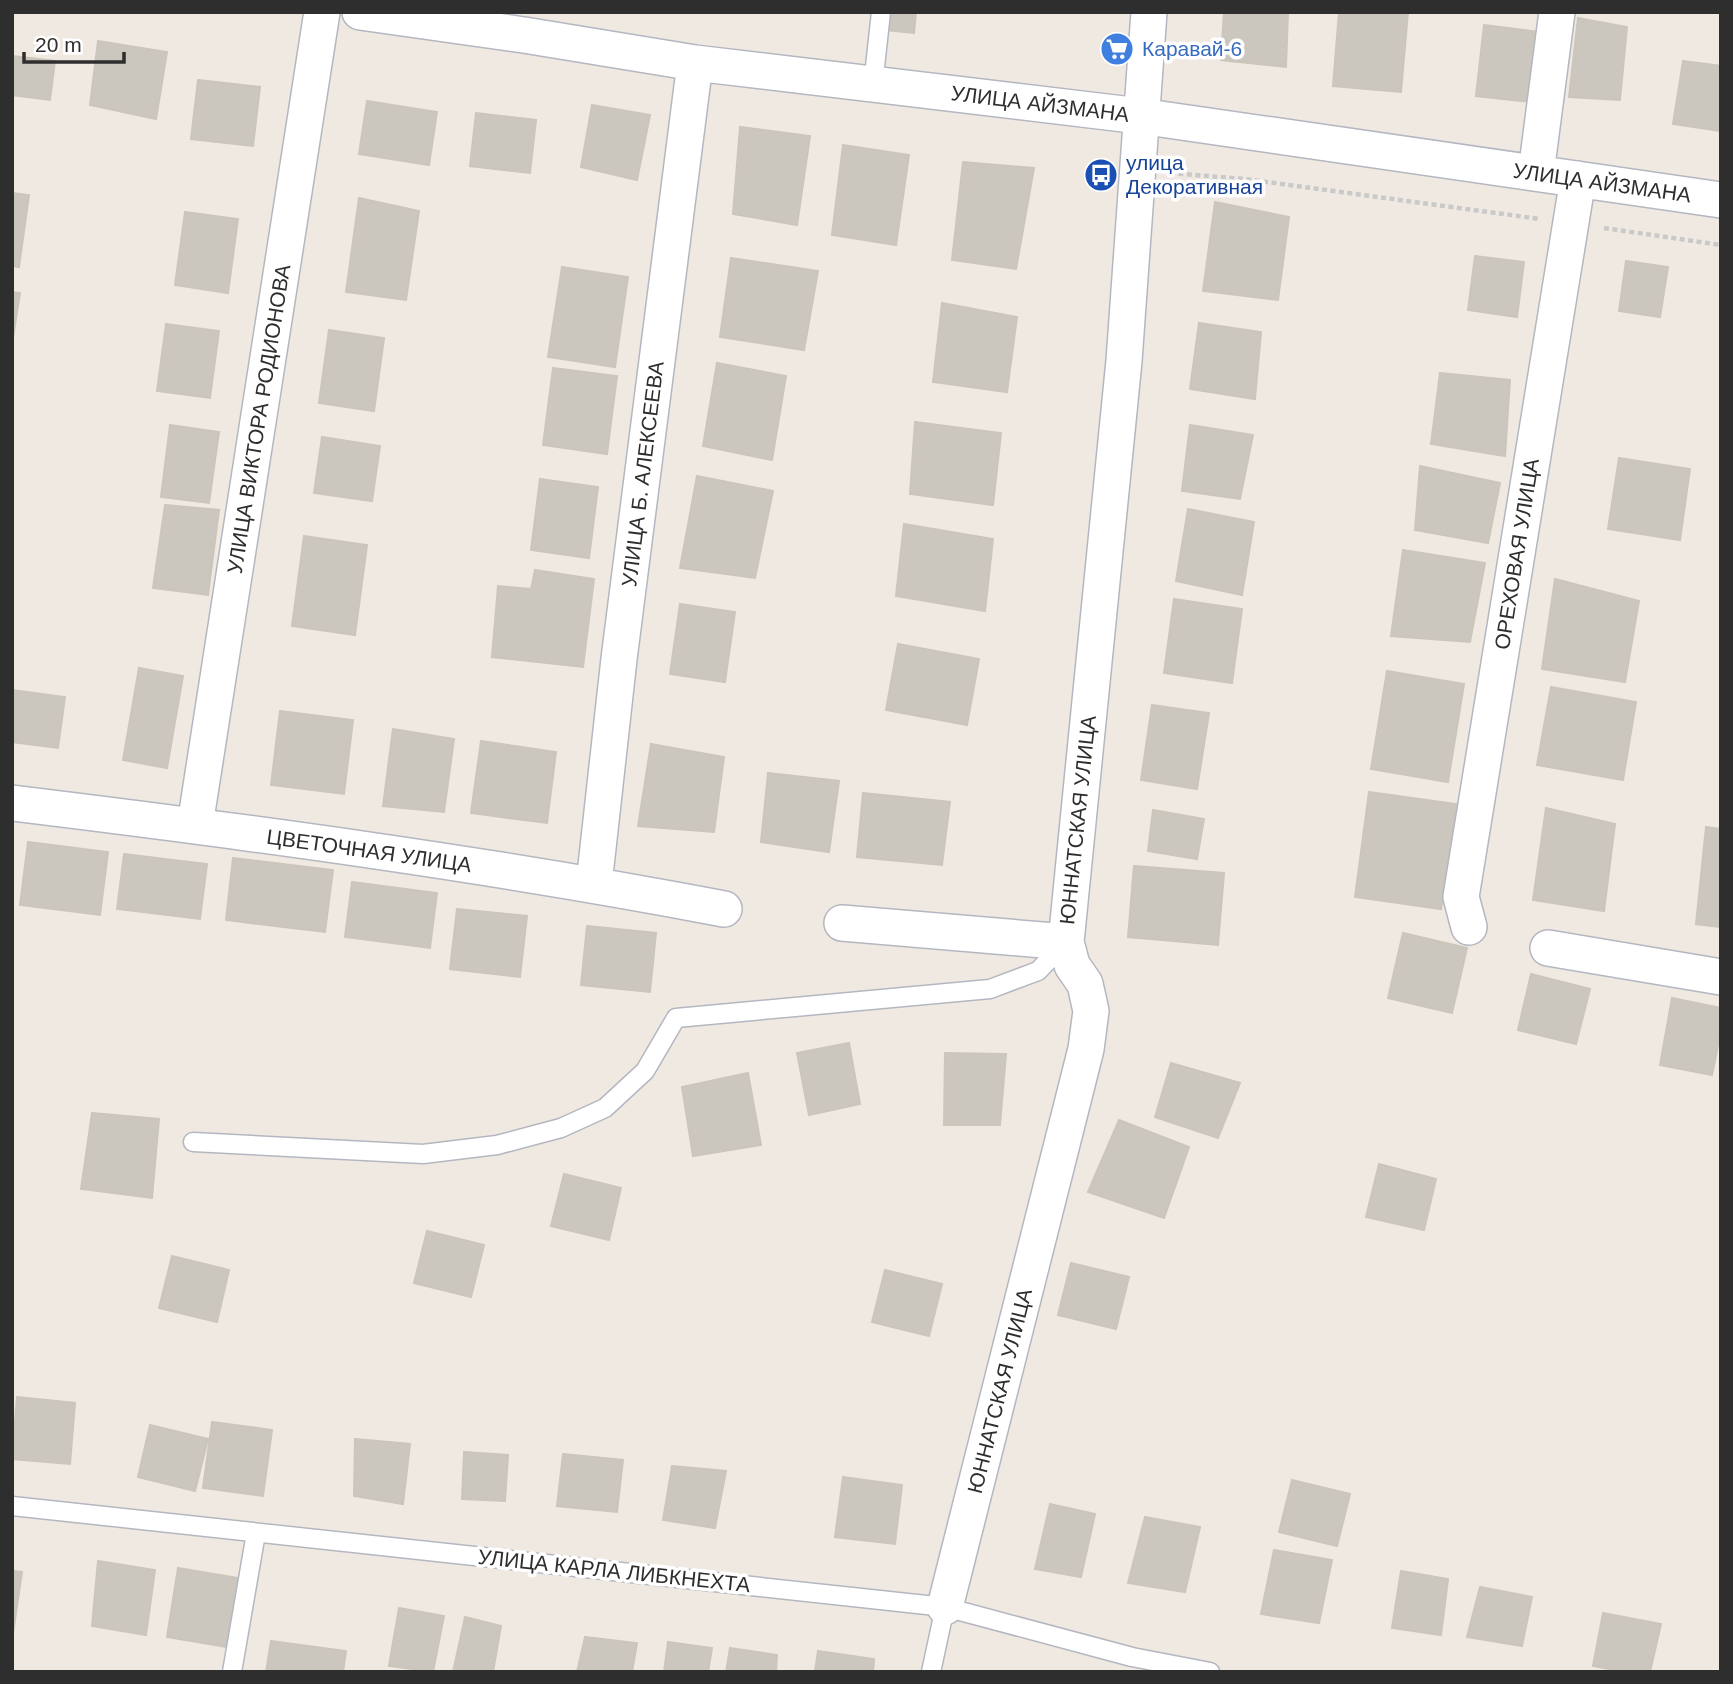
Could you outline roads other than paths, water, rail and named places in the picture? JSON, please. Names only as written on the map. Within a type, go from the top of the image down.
[{"type":"street","name":"УЛИЦА ВИКТОРА РОДИОНОВА","points":[[195,825],[322,12]]},
{"type":"street","name":"УЛИЦА АЙЗМАНА","points":[[360,12],[529,23],[695,63],[1140,116],[1721,200]]},
{"type":"street","name":"ЮННАТСКАЯ УЛИЦА","points":[[945,1607],[1086,1049],[1091,1011],[1085,984],[1072,965],[1066,942],[1124,361],[1149,12]]},
{"type":"street","points":[[1536,173],[1557,12]]},
{"type":"street","name":"УЛИЦА Б. АЛЕКСЕЕВА","points":[[594,884],[695,63]]},
{"type":"street","name":"ОРЕХОВАЯ УЛИЦА","points":[[1469,928],[1461,897],[1578,179]]},
{"type":"street","name":"ЦВЕТОЧНАЯ УЛИЦА","points":[[12,803],[195,825],[594,884],[724,909]]},
{"type":"street","points":[[842,923],[1066,942]]},
{"type":"street","points":[[1548,948],[1721,977]]},
{"type":"lane","points":[[873,85],[881,12]]},
{"type":"lane","points":[[193,1142],[422,1154],[497,1144],[561,1128],[605,1108],[645,1071],[676,1018],[990,989],[1038,971],[1066,942]]},
{"type":"lane","name":"УЛИЦА КАРЛА ЛИБКНЕХТА","points":[[12,1506],[945,1607],[1132,1657],[1210,1672]]},
{"type":"lane","points":[[232,1672],[256,1533]]},
{"type":"lane","points":[[931,1672],[945,1607]]},
{"type":"place","name":"Каравай-6","points":[[1117,49]]},
{"type":"place","name":"улица Декоративная","points":[[1101,175]]}]
